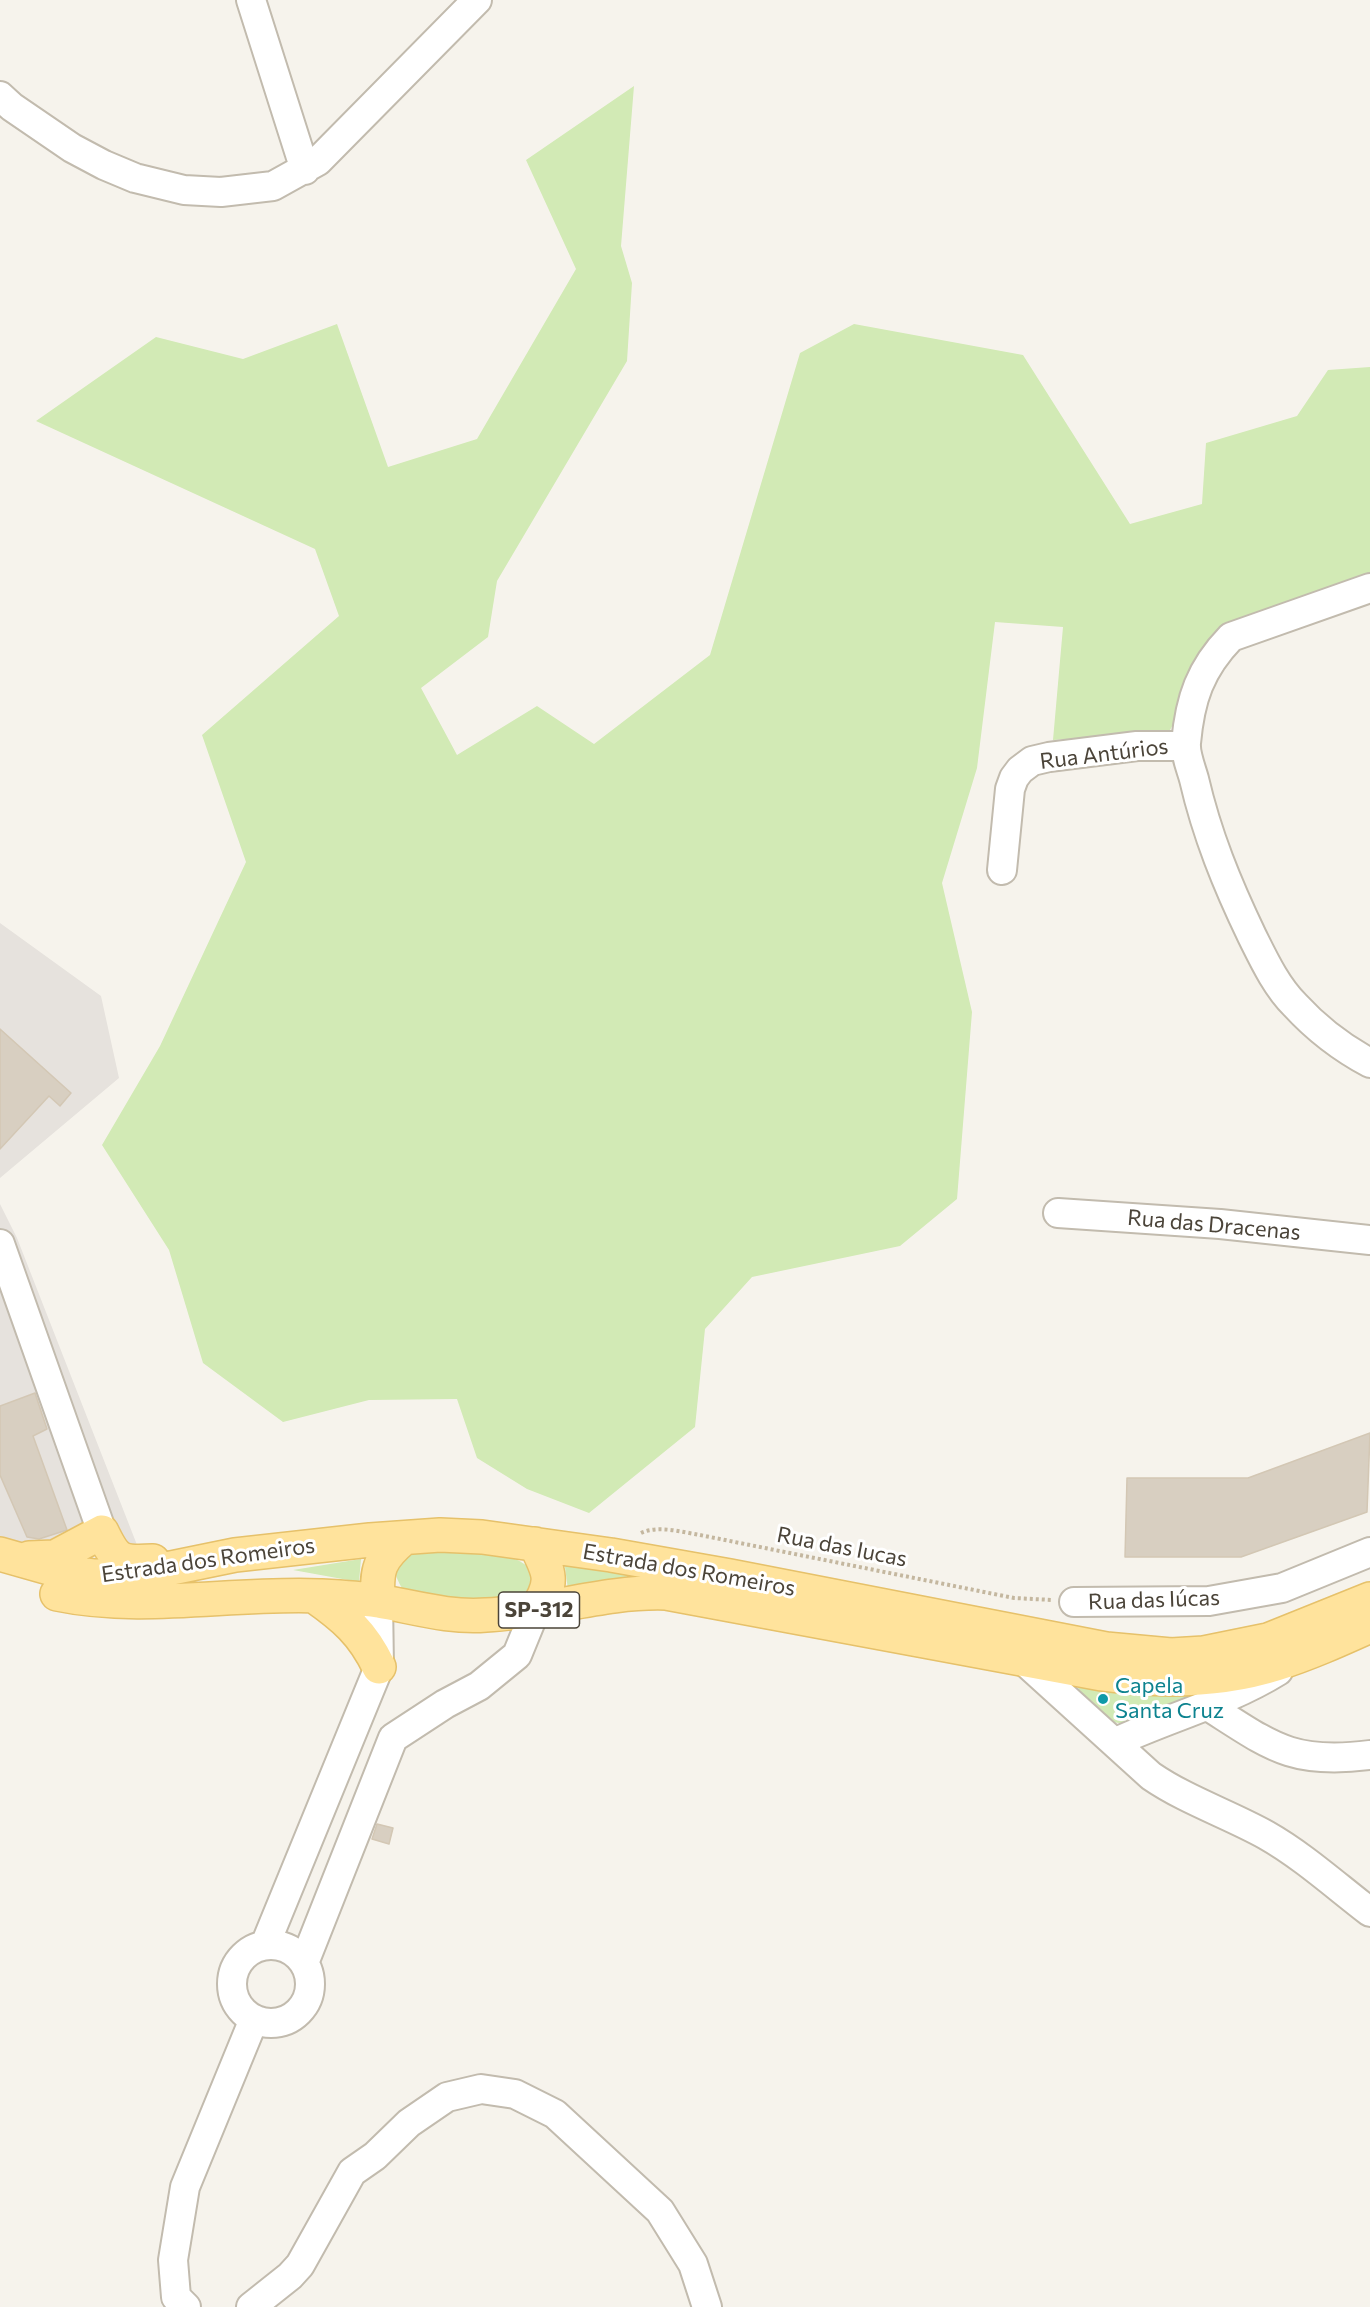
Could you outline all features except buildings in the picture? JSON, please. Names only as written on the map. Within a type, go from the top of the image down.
[{"type":"main road","points":[[2,1563],[56,1557],[102,1532],[112,1554],[131,1563],[235,1555]]},
{"type":"main road","name":"Estrada dos Romeiros","points":[[2,1563],[95,1576],[147,1573],[235,1555],[404,1538],[461,1535],[611,1555],[730,1575],[1138,1654],[1204,1653],[1236,1648],[1298,1630],[1370,1599]]},
{"type":"main road","points":[[378,1601],[379,1567],[391,1549],[404,1538]]},
{"type":"main road","points":[[535,1544],[546,1569],[549,1583],[545,1596],[535,1611]]},
{"type":"main road","name":"Estrada dos Romeiros","points":[[2,1563],[60,1594],[113,1600],[314,1596],[378,1601],[463,1616],[535,1611],[617,1595],[666,1593],[1102,1674],[1171,1680],[1241,1673],[1275,1665],[1370,1626]]},
{"type":"main road","points":[[314,1596],[356,1629],[369,1645],[379,1667]]},
{"type":"street","points":[[251,0],[305,170]]},
{"type":"street","points":[[0,96],[12,107],[72,148],[135,178],[174,188],[221,192],[273,186],[318,161],[477,0]]},
{"type":"street","points":[[1370,588],[1231,637],[1216,652],[1201,677],[1192,705],[1186,746],[1206,826],[1226,882],[1275,978],[1293,1004],[1316,1026],[1348,1051],[1370,1063]]},
{"type":"street","name":"Rua Antúrios","points":[[1002,870],[1010,789],[1014,778],[1032,761],[1137,746],[1186,746]]},
{"type":"street","name":"Rua das Dracenas","points":[[1058,1213],[1220,1224],[1370,1240]]},
{"type":"street","points":[[0,1244],[102,1532]]},
{"type":"street","name":"Rua das Iúcas","points":[[1074,1602],[1209,1601],[1282,1588],[1370,1552]]},
{"type":"street","points":[[266,1945],[379,1667],[378,1601]]},
{"type":"street","points":[[304,1963],[393,1738],[445,1704],[479,1686],[517,1655],[535,1611]]},
{"type":"street","points":[[1116,1742],[1208,1706],[1263,1680],[1307,1653]]},
{"type":"street","points":[[1022,1659],[1151,1776],[1171,1790],[1291,1850],[1370,1912]]},
{"type":"street","points":[[1208,1706],[1269,1745],[1286,1752],[1329,1759],[1370,1755]]},
{"type":"street","points":[[277,1945],[287,1948],[297,1954],[304,1963],[309,1973],[309,1995],[297,2014],[287,2020],[265,2023],[254,2019],[245,2013],[233,1995],[233,1972],[245,1954],[255,1948],[277,1945]]},
{"type":"street","points":[[186,2307],[176,2297],[173,2260],[185,2187],[254,2019]]},
{"type":"street","points":[[251,2307],[290,2276],[300,2265],[352,2172],[375,2156],[409,2123],[447,2097],[481,2089],[515,2094],[555,2114],[660,2211],[693,2264],[707,2307]]},
{"type":"path","name":"Rua das Iucas","points":[[611,1555],[627,1539],[648,1530],[670,1531],[1014,1598],[1074,1602]]},
{"type":"shaded area","points":[[0,923],[101,996],[119,1078],[0,1178]]},
{"type":"shaded area","points":[[0,1204],[17,1238],[139,1550],[0,1543]]},
{"type":"green space","points":[[634,86],[621,246],[632,283],[627,361],[497,581],[488,637],[421,688],[457,755],[537,706],[594,744],[710,655],[800,353],[854,324],[1023,355],[1130,524],[1202,504],[1206,443],[1297,416],[1328,370],[1370,367],[1370,581],[1221,634],[1169,732],[1053,740],[1063,627],[995,622],[977,768],[942,883],[972,1012],[957,1199],[900,1246],[752,1277],[705,1329],[695,1427],[589,1513],[527,1489],[477,1458],[457,1399],[369,1400],[283,1422],[203,1363],[169,1250],[102,1145],[160,1046],[246,862],[202,735],[339,616],[315,549],[36,421],[156,337],[243,359],[337,324],[388,467],[477,439],[576,269],[526,160]]},
{"type":"green space","points":[[459,1550],[491,1553],[515,1559],[525,1564],[531,1571],[532,1581],[521,1595],[494,1601],[445,1598],[402,1588],[396,1576],[396,1568],[410,1552]]},
{"type":"green space","points":[[361,1559],[359,1582],[293,1570]]},
{"type":"green space","points":[[564,1559],[656,1575],[624,1578],[568,1590]]},
{"type":"green space","points":[[1080,1685],[1208,1691],[1126,1724],[1105,1721],[1076,1693]]},
{"type":"place","name":"Capela Santa Cruz","points":[[1103,1699]]}]
